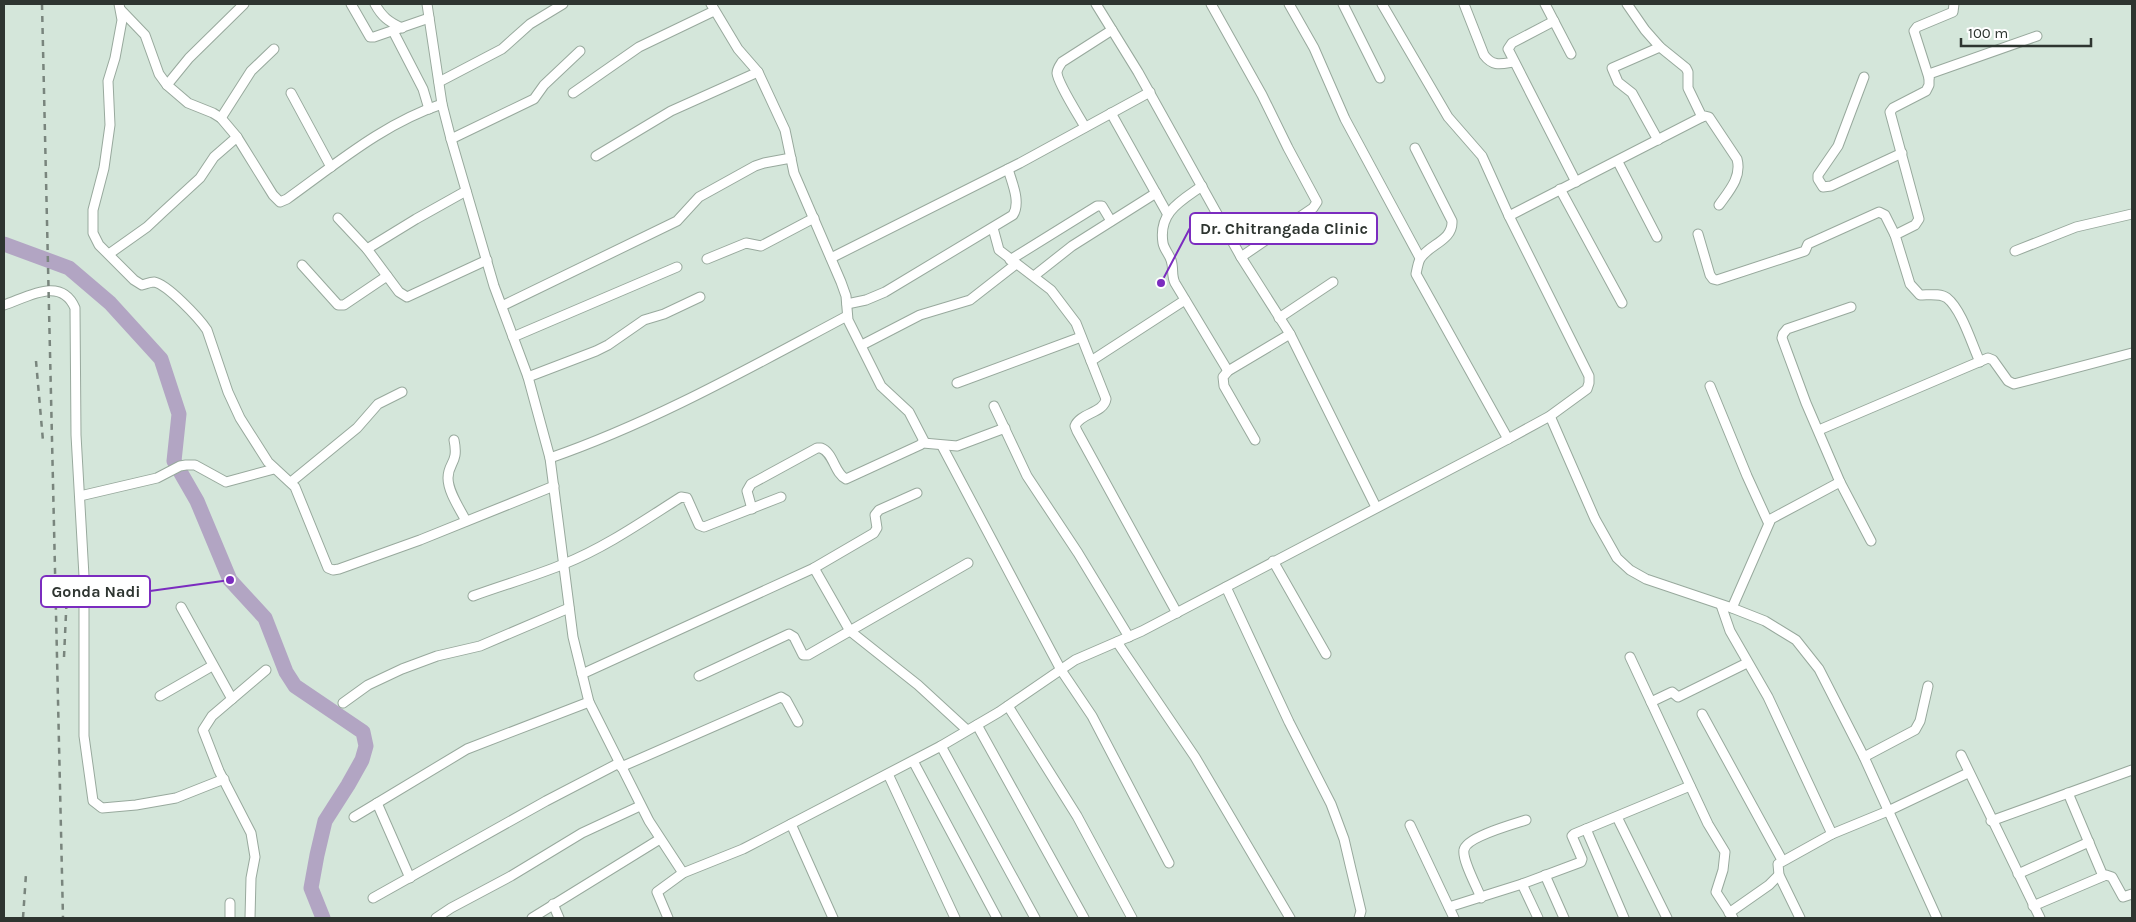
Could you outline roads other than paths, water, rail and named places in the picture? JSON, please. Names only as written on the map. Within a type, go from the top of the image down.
[{"type":"street","points":[[167,85],[189,58],[244,4]]},
{"type":"street","points":[[352,4],[370,37],[429,18]]},
{"type":"street","points":[[375,4],[382,16],[389,22],[402,28]]},
{"type":"street","points":[[427,4],[442,104],[451,139],[487,260],[528,377],[550,458],[569,608],[589,702],[640,806],[683,873]]},
{"type":"street","points":[[439,82],[502,49],[530,24],[563,4]]},
{"type":"street","points":[[1096,4],[1150,92],[1241,257],[1290,334],[1376,507]]},
{"type":"street","points":[[1211,4],[1262,95],[1317,202],[1313,208],[1241,257]]},
{"type":"street","points":[[1289,4],[1314,48],[1345,119],[1420,258]]},
{"type":"street","points":[[1343,4],[1380,78]]},
{"type":"street","points":[[668,918],[657,892],[683,873],[743,849],[941,746],[1008,706],[1075,660],[1129,637],[1177,613],[1508,439],[1550,416],[1586,389],[1589,383],[1589,376],[1509,216],[1482,156],[1448,117],[1382,4]]},
{"type":"street","points":[[1464,4],[1484,55],[1489,61],[1498,64],[1514,62]]},
{"type":"street","points":[[1545,4],[1571,54]]},
{"type":"street","points":[[1628,4],[1645,30],[1660,47],[1688,70],[1688,88],[1702,117]]},
{"type":"street","points":[[1895,235],[1915,225],[1919,219],[1891,111],[1926,91],[1929,85],[1929,78],[1914,31],[1917,27],[1953,12],[1954,4]]},
{"type":"street","points":[[120,7],[145,35],[158,74],[167,85],[188,103],[221,118],[238,137],[273,195],[280,202],[393,125],[442,104]]},
{"type":"street","points":[[120,7],[122,20],[115,58],[108,81],[110,124],[104,168],[93,210],[95,240],[134,280],[139,284],[150,282],[158,284],[192,310],[207,330],[228,392],[240,418],[274,469],[291,482],[300,496],[325,563],[332,570],[466,521],[554,486]]},
{"type":"street","points":[[573,93],[640,47],[713,7],[738,50],[758,72],[785,130],[794,173],[841,282],[847,304],[847,316],[881,386],[909,412],[923,438],[923,444]]},
{"type":"street","points":[[1554,21],[1509,46],[1508,52],[1576,182]]},
{"type":"street","points":[[1085,127],[1057,72],[1062,62],[1112,30]]},
{"type":"street","points":[[393,31],[423,89],[429,109]]},
{"type":"street","points":[[1929,78],[1932,73],[2037,36]]},
{"type":"street","points":[[1658,140],[1632,93],[1618,82],[1612,68],[1660,47]]},
{"type":"street","points":[[221,118],[251,71],[274,49]]},
{"type":"street","points":[[451,139],[534,99],[544,85],[580,51]]},
{"type":"street","points":[[596,156],[671,112],[758,72]]},
{"type":"street","points":[[1864,77],[1838,146],[1818,174],[1819,182],[1823,187],[1831,186],[1902,153]]},
{"type":"street","points":[[831,258],[1008,169],[1150,92]]},
{"type":"street","points":[[291,93],[331,168]]},
{"type":"street","points":[[1111,113],[1167,213]]},
{"type":"street","points":[[1509,216],[1705,116],[1709,118],[1738,163],[1733,185],[1720,205]]},
{"type":"street","points":[[109,254],[164,212],[200,178],[214,157],[238,137]]},
{"type":"street","points":[[1415,148],[1452,221],[1448,236],[1420,258],[1416,274],[1508,439]]},
{"type":"street","points":[[502,306],[677,221],[699,197],[755,166],[790,158]]},
{"type":"street","points":[[1618,162],[1657,236]]},
{"type":"street","points":[[847,304],[866,300],[885,292],[1013,215],[1017,209],[1017,203],[1008,169]]},
{"type":"street","points":[[1202,186],[1167,213],[1163,241],[1171,260],[1172,277],[1228,371]]},
{"type":"street","points":[[1560,190],[1622,303]]},
{"type":"street","points":[[367,249],[466,191]]},
{"type":"street","points":[[1034,276],[1072,246],[1156,193]]},
{"type":"street","points":[[862,345],[920,315],[970,300],[1013,262],[1097,206],[1102,206],[1106,209],[1111,221]]},
{"type":"street","points":[[1698,234],[1710,275],[1713,279],[1717,280],[1805,251],[1808,244],[1879,212],[1885,214],[1895,235],[1910,284],[1920,295],[1934,294],[1946,297],[1956,309],[1980,362]]},
{"type":"street","points":[[2015,251],[2076,227],[2132,214]]},
{"type":"street","points":[[338,218],[367,249],[399,292],[407,297],[487,260]]},
{"type":"street","points":[[707,259],[746,243],[761,246],[814,218]]},
{"type":"street","points":[[992,228],[999,250],[1051,290],[1076,323],[1106,402],[1079,420],[1075,426],[1177,613]]},
{"type":"street","points":[[302,265],[338,305],[344,306],[387,276]]},
{"type":"street","points":[[513,337],[677,267]]},
{"type":"street","points":[[1279,318],[1334,282]]},
{"type":"street","points":[[4,305],[38,291],[51,290],[66,296],[75,308],[76,435],[84,576],[84,736],[93,801],[102,808],[136,805],[176,798],[224,779]]},
{"type":"street","points":[[528,377],[596,351],[644,320],[664,314],[700,297]]},
{"type":"street","points":[[1091,361],[1185,300]]},
{"type":"street","points":[[1850,307],[1787,329],[1783,334],[1789,361],[1806,403],[1840,482],[1871,541]]},
{"type":"street","points":[[550,458],[644,420],[847,316]]},
{"type":"street","points":[[1255,440],[1222,381],[1228,371],[1290,334]]},
{"type":"street","points":[[957,383],[1081,337]]},
{"type":"street","points":[[1819,430],[1991,358],[2008,381],[2014,384],[2132,353]]},
{"type":"street","points":[[1710,386],[1768,522]]},
{"type":"street","points":[[291,482],[357,428],[378,404],[402,392]]},
{"type":"street","points":[[994,406],[1027,476],[1078,553],[1129,637]]},
{"type":"street","points":[[1550,416],[1595,519],[1617,558],[1630,570],[1646,579],[1765,621],[1796,640],[1819,669],[1864,757],[1937,918]]},
{"type":"street","points":[[752,509],[747,491],[751,484],[817,448],[823,448],[826,451],[840,475],[846,479],[923,444],[957,446],[1004,428]]},
{"type":"street","points":[[454,440],[456,458],[448,477],[449,484],[466,521]]},
{"type":"street","points":[[942,446],[1061,670],[1092,716],[1169,863]]},
{"type":"street","points":[[80,496],[157,478],[176,468],[195,465],[226,482],[274,469]]},
{"type":"street","points":[[1732,608],[1753,562],[1768,522],[1840,482]]},
{"type":"street","points":[[582,674],[814,568],[874,532],[877,528],[876,515],[879,510],[917,493]]},
{"type":"street","points":[[473,596],[564,564],[621,535],[684,496],[687,498],[701,526],[781,498]]},
{"type":"street","points":[[1273,561],[1326,654]]},
{"type":"street","points":[[699,676],[791,634],[805,656],[968,563]]},
{"type":"street","points":[[814,568],[850,631],[918,685],[967,730]]},
{"type":"street","points":[[1226,587],[1289,722],[1331,804],[1344,840],[1361,911],[1359,918]]},
{"type":"street","points":[[1721,605],[1730,631],[1768,697],[1832,834]]},
{"type":"street","points":[[181,607],[232,699]]},
{"type":"street","points":[[343,703],[368,685],[402,669],[437,656],[480,646],[569,608]]},
{"type":"street","points":[[1117,642],[1195,757],[1290,918]]},
{"type":"street","points":[[1630,657],[1708,824],[1725,852],[1723,870],[1716,892],[1731,915],[1769,885],[1778,875]]},
{"type":"street","points":[[1651,702],[1672,692],[1678,696],[1748,663]]},
{"type":"street","points":[[160,696],[212,666]]},
{"type":"street","points":[[250,918],[254,845],[251,832],[224,779],[203,730],[212,716],[266,670]]},
{"type":"street","points":[[1864,757],[1915,730],[1920,721],[1928,686]]},
{"type":"street","points":[[373,898],[546,801],[620,765],[781,697],[786,700],[798,722]]},
{"type":"street","points":[[354,817],[467,749],[589,702]]},
{"type":"street","points":[[1008,706],[1077,816],[1132,918]]},
{"type":"street","points":[[1702,714],[1782,860]]},
{"type":"street","points":[[977,725],[1084,918]]},
{"type":"street","points":[[941,746],[1036,918]]},
{"type":"street","points":[[1961,755],[1991,821],[2040,918]]},
{"type":"street","points":[[913,761],[997,918]]},
{"type":"street","points":[[1991,821],[2132,770]]},
{"type":"street","points":[[1800,918],[1778,875],[1778,864],[1782,860],[1832,834],[1888,811],[1968,772]]},
{"type":"street","points":[[888,774],[955,918]]},
{"type":"street","points":[[1449,907],[1522,884],[1582,861],[1572,836],[1690,786]]},
{"type":"street","points":[[2068,793],[2104,876]]},
{"type":"street","points":[[377,803],[410,878]]},
{"type":"street","points":[[436,918],[582,833],[640,806]]},
{"type":"street","points":[[1617,817],[1667,918]]},
{"type":"street","points":[[1481,898],[1464,856],[1465,846],[1467,843],[1488,833],[1526,820]]},
{"type":"street","points":[[791,824],[833,918]]},
{"type":"street","points":[[1410,825],[1423,856],[1454,918]]},
{"type":"street","points":[[1586,829],[1624,918]]},
{"type":"street","points":[[532,918],[660,839]]},
{"type":"street","points":[[2018,874],[2089,842]]},
{"type":"street","points":[[1545,875],[1564,918]]},
{"type":"street","points":[[2033,906],[2104,876],[2112,877],[2123,897],[2132,894]]},
{"type":"street","points":[[1522,884],[1538,918]]},
{"type":"street","points":[[230,903],[230,918]]},
{"type":"street","points":[[553,904],[559,918]]},
{"type":"waterway","points":[[4,244],[69,268],[110,303],[161,359],[179,414],[174,461],[197,501],[230,580],[265,618],[286,672],[295,686],[363,732],[366,746],[362,760],[325,821],[317,855],[311,888],[323,918]]},
{"type":"railway","points":[[42,4],[63,918]]},
{"type":"railway","points":[[36,361],[43,441]]},
{"type":"railway","points":[[64,657],[67,592]]},
{"type":"railway","points":[[23,918],[26,874]]},
{"type":"place","name":"Dr. Chitrangada Clinic","points":[[1161,283]]},
{"type":"place","name":"Gonda Nadi","points":[[230,580]]}]
